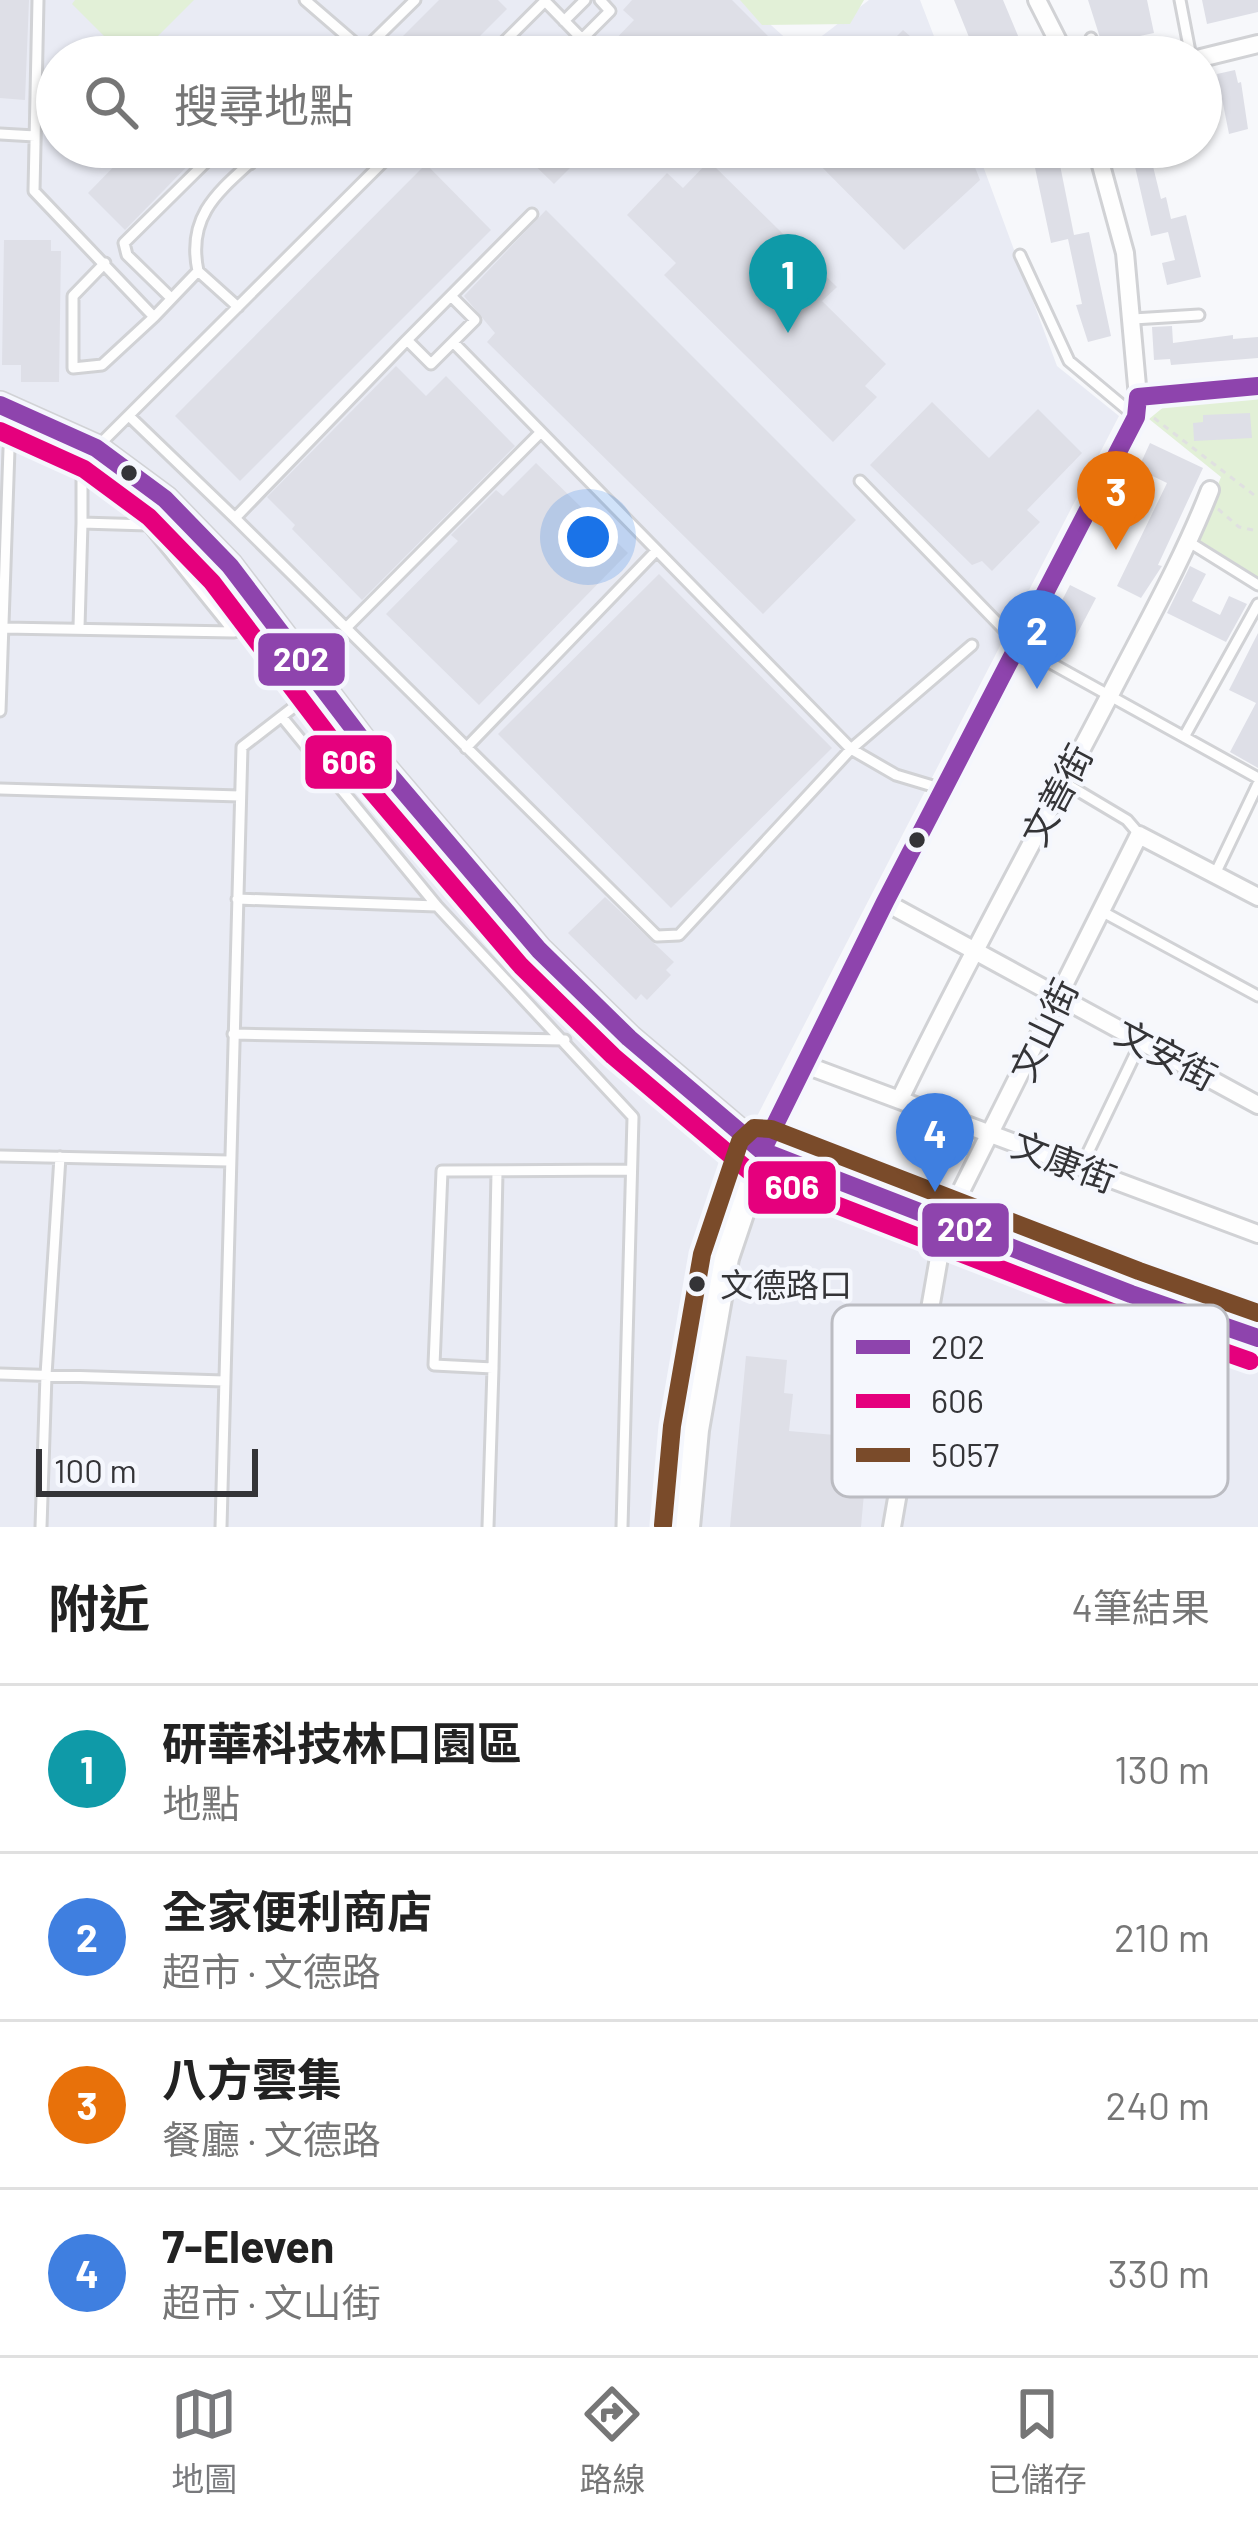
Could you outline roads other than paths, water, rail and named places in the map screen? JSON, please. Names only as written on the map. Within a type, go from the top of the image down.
[{"type":"street","points":[[1037,0],[1055,36]]},
{"type":"street","points":[[1222,53],[1258,44]]},
{"type":"street","points":[[687,1527],[696,1430],[726,1258],[762,1151],[885,902],[1145,418],[1138,397],[1125,253],[1102,168]]},
{"type":"street","points":[[1138,397],[1258,386]]},
{"type":"street","points":[[0,405],[95,448],[165,499],[230,566],[382,766],[539,950],[629,1038],[762,1151],[945,1223],[1181,1305]]},
{"type":"street","name":"文善街","points":[[900,1099],[971,951],[1065,783],[1208,496]]},
{"type":"street","points":[[1139,835],[1258,897]]},
{"type":"street","name":"文山街","points":[[931,1305],[945,1223],[1139,835]]},
{"type":"street","name":"文安街","points":[[885,902],[1258,1105]]},
{"type":"street","name":"文康街","points":[[803,1064],[1258,1234]]},
{"type":"street","name":"文山街","points":[[892,1527],[897,1497]]},
{"type":"lane","points":[[37,36],[38,0]]},
{"type":"lane","points":[[305,0],[342,36]]},
{"type":"lane","points":[[378,36],[415,0]]},
{"type":"lane","points":[[564,21],[585,0]]},
{"type":"lane","points":[[585,36],[610,11],[599,0]]},
{"type":"lane","points":[[1180,0],[1187,36]]},
{"type":"lane","points":[[509,36],[545,1],[579,36]]},
{"type":"lane","points":[[36,91],[34,191],[154,316]]},
{"type":"lane","points":[[0,134],[35,136]]},
{"type":"lane","points":[[171,298],[127,255],[124,243],[200,168]]},
{"type":"lane","points":[[238,307],[198,271],[194,250],[203,210],[246,168]]},
{"type":"lane","points":[[95,448],[377,168]]},
{"type":"lane","points":[[235,518],[532,214]]},
{"type":"lane","points":[[1020,255],[1069,361],[1145,418]]},
{"type":"lane","points":[[105,263],[73,296],[74,368],[102,365],[198,271]]},
{"type":"lane","points":[[407,340],[431,364],[475,320],[451,296]]},
{"type":"lane","points":[[1132,319],[1199,315]]},
{"type":"lane","points":[[453,342],[851,749],[896,775],[946,790]]},
{"type":"lane","points":[[129,416],[657,936],[679,934],[851,749],[972,645]]},
{"type":"lane","points":[[347,627],[540,433]]},
{"type":"lane","points":[[0,711],[9,449]]},
{"type":"lane","points":[[79,627],[82,475]]},
{"type":"lane","points":[[860,481],[1020,646],[1258,781],[1215,874]]},
{"type":"lane","points":[[3,628],[234,632],[148,525],[82,523]]},
{"type":"lane","points":[[1189,542],[1258,585]]},
{"type":"lane","points":[[466,748],[656,551]]},
{"type":"lane","points":[[1184,737],[1258,604]]},
{"type":"lane","points":[[221,1527],[242,747],[321,686]]},
{"type":"lane","points":[[281,717],[437,906],[633,1117],[622,1527]]},
{"type":"lane","points":[[1065,783],[1127,820],[1139,835]]},
{"type":"lane","points":[[0,789],[240,796]]},
{"type":"lane","points":[[237,899],[437,906]]},
{"type":"lane","points":[[1103,912],[1258,996]]},
{"type":"lane","points":[[233,1034],[565,1040]]},
{"type":"lane","points":[[1080,1168],[1142,1042]]},
{"type":"lane","points":[[0,1156],[229,1161]]},
{"type":"lane","points":[[41,1527],[60,1157]]},
{"type":"lane","points":[[493,1369],[434,1365],[442,1171],[632,1170]]},
{"type":"lane","points":[[488,1527],[497,1172]]},
{"type":"lane","points":[[0,1374],[224,1381]]},
{"type":"place","name":"研華科技林口園區","points":[[788,333]]},
{"type":"place","name":"八方雲集","points":[[1116,550]]},
{"type":"place","name":"全家便利商店","points":[[1037,689]]},
{"type":"place","name":"7-Eleven","points":[[935,1192]]},
{"type":"place","name":"文德路口","points":[[697,1284]]}]
